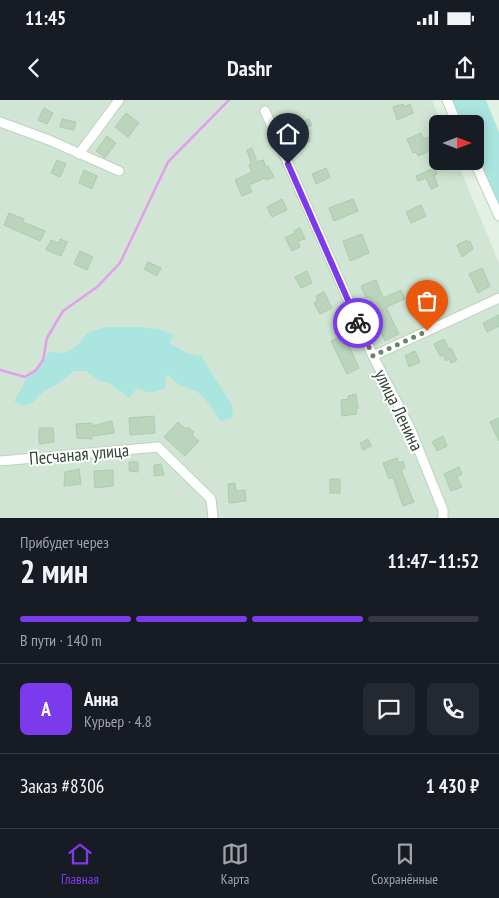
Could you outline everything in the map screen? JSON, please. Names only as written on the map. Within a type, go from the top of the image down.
[{"type":"street","points":[[79,154],[119,100]]},
{"type":"street","points":[[447,100],[453,115]]},
{"type":"street","name":"улица Ленина","points":[[265,111],[373,356],[410,428],[443,510],[443,518]]},
{"type":"street","points":[[0,122],[50,140],[119,171]]},
{"type":"street","points":[[478,170],[499,216]]},
{"type":"street","points":[[373,356],[499,298]]},
{"type":"street","name":"Песчаная улица","points":[[0,461],[158,447],[211,499],[213,518]]},
{"type":"shaded area","points":[[0,100],[432,100],[438,115],[429,115],[429,170],[461,170],[499,263],[499,518],[0,518]]},
{"type":"shaded area","points":[[453,100],[486,100],[499,132],[499,211],[481,170],[484,170],[484,115],[459,115]]},
{"type":"shaded area","points":[[105,327],[150,328],[167,332],[174,336],[169,343],[186,353],[201,356],[232,405],[233,418],[220,421],[210,405],[198,392],[181,386],[166,374],[165,388],[150,393],[137,388],[129,398],[108,382],[101,382],[86,371],[74,371],[58,384],[44,391],[32,403],[22,406],[14,401],[26,380],[49,352],[65,353],[77,346],[87,333]]},
{"type":"building","points":[[403,104],[404,107],[410,104],[413,113],[397,120],[393,107]]},
{"type":"building","points":[[44,108],[53,113],[47,124],[38,120]]},
{"type":"building","points":[[126,113],[139,123],[128,137],[115,127]]},
{"type":"building","points":[[62,119],[76,122],[74,130],[60,127]]},
{"type":"building","points":[[309,119],[312,125],[305,128],[310,141],[300,145],[293,126]]},
{"type":"building","points":[[421,133],[423,139],[429,137],[429,151],[418,156],[416,152],[413,153],[407,139]]},
{"type":"building","points":[[107,136],[116,143],[105,158],[96,151]]},
{"type":"building","points":[[252,148],[257,162],[263,160],[274,177],[266,180],[265,178],[249,185],[252,192],[242,196],[235,180],[252,172],[247,150]]},
{"type":"building","points":[[57,160],[66,164],[60,177],[51,173]]},
{"type":"building","points":[[326,168],[330,177],[316,184],[312,174]]},
{"type":"building","points":[[84,170],[97,176],[92,189],[79,183]]},
{"type":"building","points":[[430,170],[436,170],[437,174],[434,175],[438,186],[431,189],[426,178],[418,181],[416,176]]},
{"type":"building","points":[[282,199],[287,210],[272,217],[267,207]]},
{"type":"building","points":[[353,199],[358,211],[334,221],[329,208]]},
{"type":"building","points":[[421,205],[426,216],[411,223],[406,212]]},
{"type":"building","points":[[9,213],[24,219],[23,222],[45,231],[40,241],[4,225]]},
{"type":"building","points":[[300,228],[305,239],[298,241],[300,247],[292,251],[285,238]]},
{"type":"building","points":[[362,234],[369,253],[350,261],[343,241]]},
{"type":"building","points":[[60,239],[67,242],[61,256],[46,250],[51,240],[59,243]]},
{"type":"building","points":[[467,240],[468,242],[470,241],[473,249],[462,257],[457,245]]},
{"type":"building","points":[[80,251],[93,257],[87,270],[74,264]]},
{"type":"building","points":[[148,262],[161,268],[157,276],[144,269]]},
{"type":"building","points":[[482,268],[490,286],[478,293],[469,274]]},
{"type":"building","points":[[307,271],[312,283],[301,288],[295,277]]},
{"type":"building","points":[[376,280],[383,298],[401,290],[405,299],[386,307],[399,334],[385,341],[379,327],[382,326],[369,297],[366,298],[361,286]]},
{"type":"building","points":[[324,292],[332,308],[320,314],[314,303],[318,300],[316,296]]},
{"type":"building","points":[[432,295],[436,304],[427,308],[423,299]]},
{"type":"building","points":[[499,315],[499,326],[487,332],[483,323]]},
{"type":"building","points":[[344,335],[359,368],[347,374],[331,341]]},
{"type":"building","points":[[444,339],[457,360],[451,363],[449,359],[446,361],[443,355],[440,356],[434,344]]},
{"type":"building","points":[[415,351],[420,362],[409,367],[405,356]]},
{"type":"building","points":[[356,394],[357,414],[342,416],[341,400],[349,399],[348,396]]},
{"type":"building","points":[[154,416],[155,433],[130,435],[129,418]]},
{"type":"building","points":[[499,418],[499,441],[490,422]]},
{"type":"building","points":[[112,421],[114,433],[92,436],[92,439],[77,438],[76,424],[92,423],[92,426]]},
{"type":"building","points":[[178,422],[186,429],[188,427],[194,432],[192,435],[199,441],[185,456],[164,437]]},
{"type":"building","points":[[39,428],[53,428],[54,442],[39,444]]},
{"type":"building","points":[[443,436],[447,446],[437,451],[432,442]]},
{"type":"building","points":[[368,439],[371,446],[363,450],[360,443]]},
{"type":"building","points":[[397,458],[399,463],[403,461],[405,468],[401,470],[414,502],[403,506],[393,477],[389,479],[383,463]]},
{"type":"building","points":[[129,462],[138,462],[138,472],[129,471]]},
{"type":"building","points":[[161,464],[164,475],[154,476],[154,465]]},
{"type":"building","points":[[459,467],[462,474],[457,477],[462,487],[451,491],[444,474]]},
{"type":"building","points":[[79,469],[81,484],[64,486],[65,472]]},
{"type":"building","points":[[113,470],[113,486],[95,488],[94,471]]},
{"type":"building","points":[[330,479],[340,479],[340,493],[330,493]]},
{"type":"building","points":[[235,483],[236,491],[245,490],[246,501],[229,503],[228,484]]},
{"type":"waterway","points":[[0,370],[25,377],[36,370],[43,360],[47,338],[63,311],[97,287],[120,263],[168,162],[229,100]]},
{"type":"way so far","points":[[358,323],[373,356],[427,331]]},
{"type":"route","points":[[288,164],[358,323]]}]
